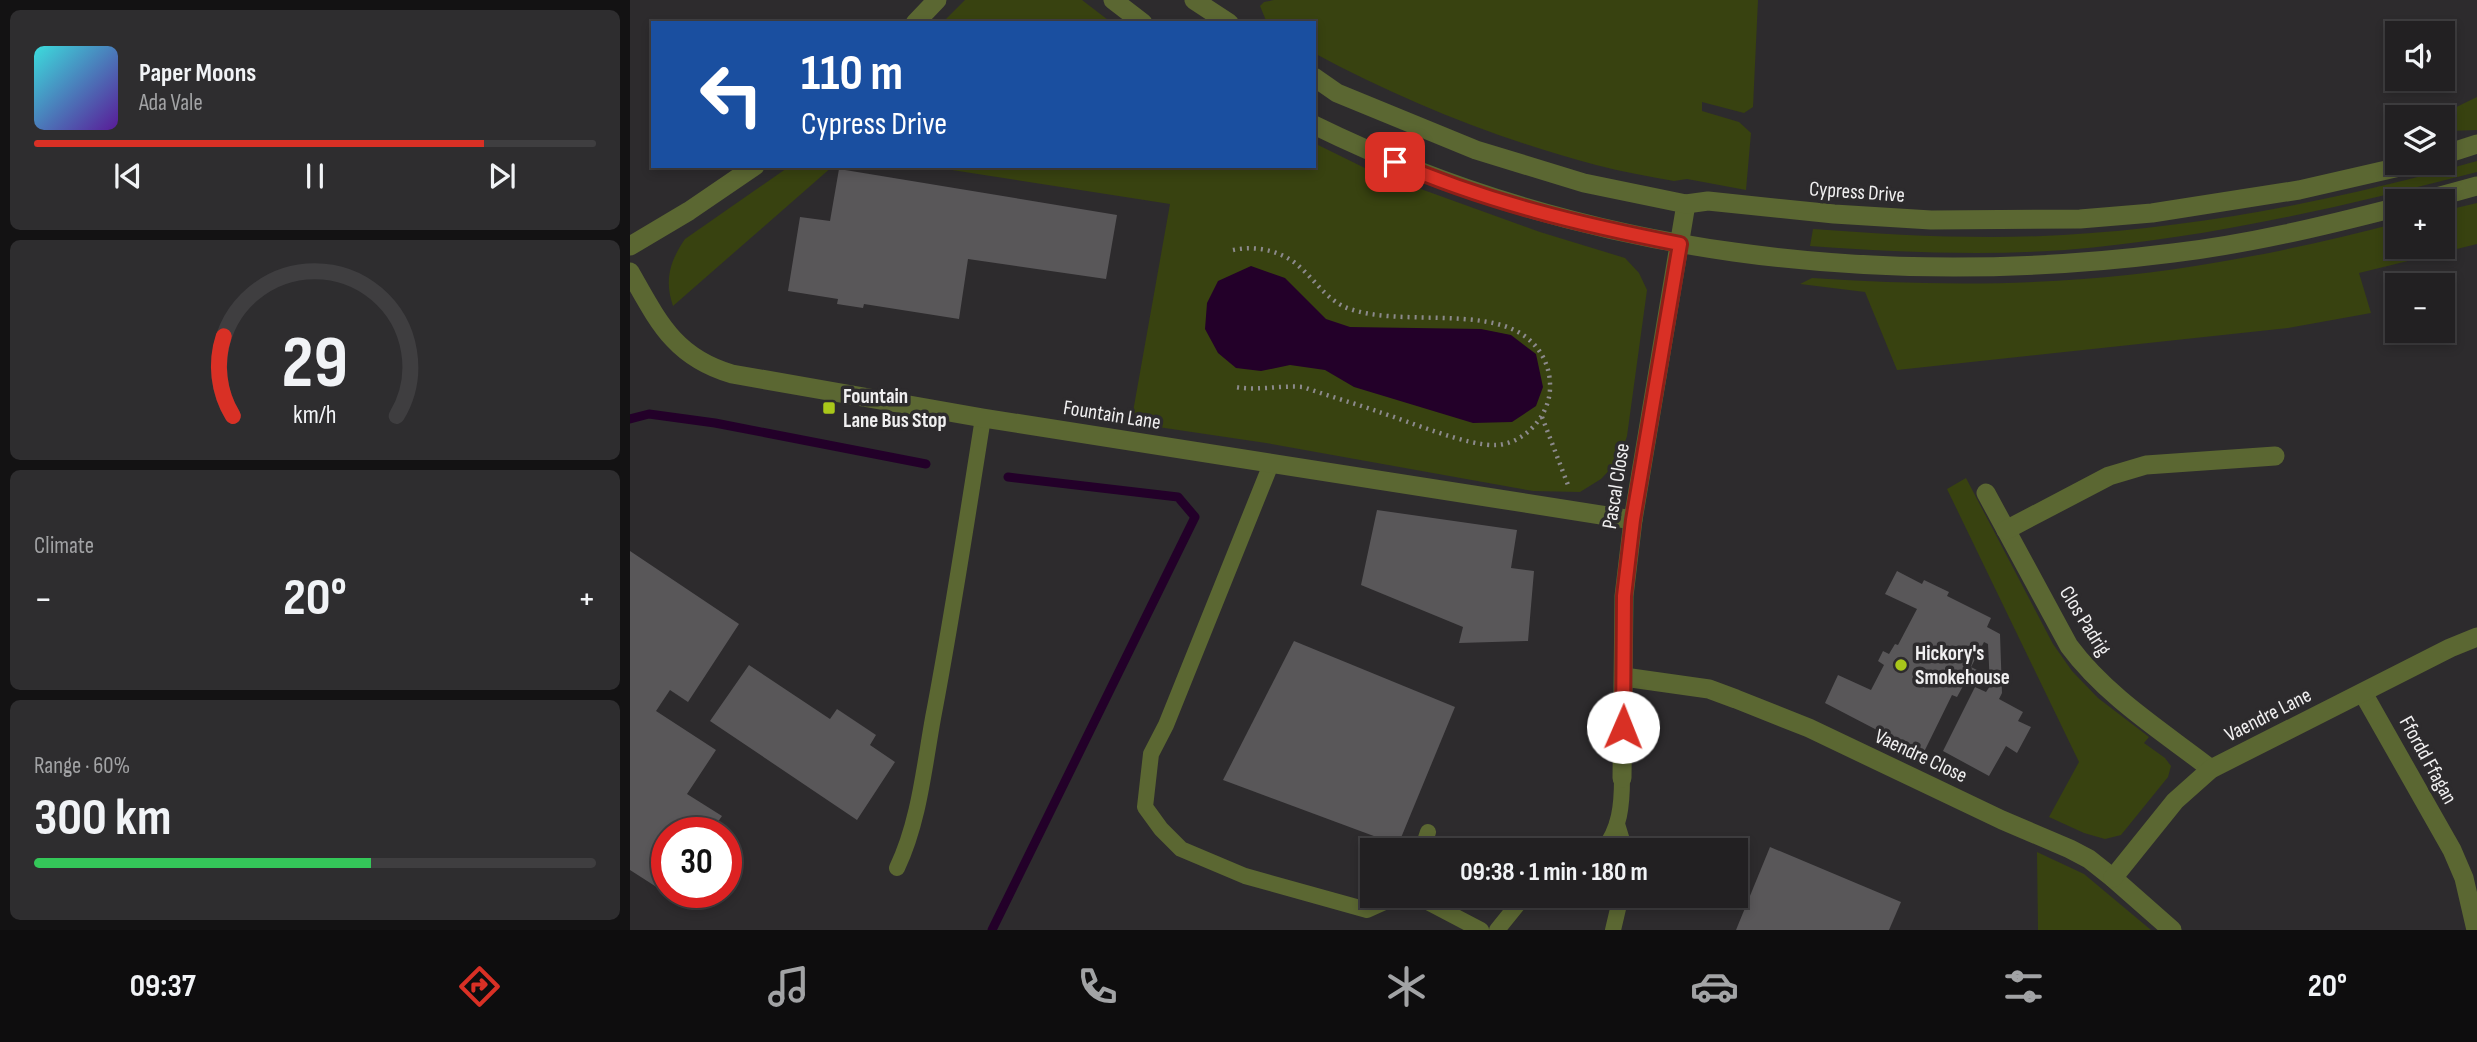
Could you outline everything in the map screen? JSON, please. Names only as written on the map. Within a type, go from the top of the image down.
[{"type":"street","points":[[917,21],[937,0]]},
{"type":"street","points":[[1113,0],[1140,21]]},
{"type":"street","points":[[1194,0],[1226,21]]},
{"type":"street","name":"Cypress Drive","points":[[1316,78],[1337,93],[1476,150],[1584,183],[1686,204],[1708,201],[1834,214],[1931,220],[2080,219],[2152,213],[2300,190],[2385,170]]},
{"type":"street","points":[[1316,126],[1419,173],[1500,201],[1595,227],[1748,254],[1851,264],[1989,267],[2072,263],[2176,253],[2385,210]]},
{"type":"street","points":[[2455,151],[2477,144]]},
{"type":"street","points":[[630,246],[689,211],[752,168]]},
{"type":"street","points":[[2455,192],[2477,186]]},
{"type":"street","name":"Pascal Close","points":[[1622,778],[1624,596],[1633,520],[1686,204]]},
{"type":"street","name":"Fountain Lane","points":[[630,272],[674,342],[710,368],[732,374],[984,418],[1633,520]]},
{"type":"street","points":[[2006,530],[2109,476],[2146,465],[2275,456]]},
{"type":"street","name":"Clos Padrig","points":[[1986,493],[2069,646],[2085,667],[2101,685],[2211,769]]},
{"type":"street","name":"Vaendre Lane","points":[[2113,878],[2175,802],[2211,769],[2450,648],[2477,637]]},
{"type":"street","name":"Vaendre Close","points":[[1625,677],[1709,690],[1809,728],[2089,859],[2172,930]]},
{"type":"street","name":"Ffordd Ffagan","points":[[2363,693],[2452,850],[2471,876],[2476,930]]},
{"type":"lane","points":[[897,868],[905,852],[918,801],[984,418]]},
{"type":"lane","points":[[1271,464],[1166,724],[1151,754],[1145,807],[1161,829],[1181,849],[1245,876],[1367,910],[1371,908]]},
{"type":"lane","points":[[1612,838],[1622,810],[1622,778]]},
{"type":"lane","points":[[1617,824],[1621,838]]},
{"type":"lane","points":[[1426,838],[1428,832]]},
{"type":"lane","points":[[1439,908],[1480,930]]},
{"type":"lane","points":[[1497,930],[1515,908]]},
{"type":"lane","points":[[1613,930],[1618,908]]},
{"type":"path","points":[[1233,250],[1248,247],[1264,249],[1287,258],[1300,267],[1335,303],[1352,310],[1503,326],[1522,334],[1545,358],[1551,378],[1550,395],[1542,417],[1512,443],[1494,446],[1424,427],[1303,387],[1234,387]]},
{"type":"path","points":[[1542,417],[1579,512]]},
{"type":"green space","points":[[965,0],[1082,0],[1109,21],[944,21]]},
{"type":"green space","points":[[1758,0],[1753,107],[1744,113],[1702,102],[1702,111],[1739,122],[1751,133],[1746,190],[1687,179],[1674,181],[1606,167],[1559,155],[1487,131],[1416,103],[1316,54],[1316,21],[1266,21],[1260,6],[1264,2]]},
{"type":"green space","points":[[2477,97],[2477,130],[2455,131],[2455,108]]},
{"type":"green space","points":[[1316,144],[1371,171],[1540,232],[1625,258],[1639,273],[1647,290],[1627,436],[1619,460],[1601,479],[1580,492],[1533,491],[1266,443],[1131,423],[1170,204],[939,168],[1316,168]]},
{"type":"green space","points":[[2477,161],[2477,172],[2408,189],[2385,189],[2385,195],[2375,197],[2221,230],[2117,245],[2033,252],[1970,253],[1810,246],[1813,229],[2000,237],[2063,235],[2168,225],[2324,199],[2426,175],[2455,175],[2455,167]]},
{"type":"green space","points":[[787,168],[831,168],[673,306],[669,288],[670,271],[685,239]]},
{"type":"green space","points":[[2477,203],[2477,244],[2455,249],[2455,208]]},
{"type":"green space","points":[[2385,226],[2385,259],[2416,259],[2359,273],[2371,313],[2288,328],[1897,370],[1865,292],[1800,284],[1812,278],[1981,283],[2122,276],[2241,258]]},
{"type":"green space","points":[[1966,478],[2053,644],[2072,671],[2098,698],[2149,737],[2144,743],[2165,758],[2171,766],[2168,777],[2121,835],[2105,839],[2049,817],[2079,762],[1947,489]]},
{"type":"green space","points":[[2037,852],[2084,874],[2151,930],[2038,930]]},
{"type":"shaded area","points":[[1251,266],[1285,278],[1326,319],[1350,327],[1481,329],[1511,335],[1536,354],[1543,387],[1536,406],[1512,422],[1473,423],[1354,387],[1325,370],[1290,365],[1261,371],[1236,368],[1218,353],[1205,329],[1207,303],[1218,281]]},
{"type":"building","points":[[839,169],[1117,215],[1106,279],[968,259],[959,319],[864,304],[863,308],[837,304],[838,299],[788,291],[800,217],[830,221]]},
{"type":"building","points":[[1377,510],[1517,530],[1511,568],[1534,571],[1528,641],[1459,643],[1463,627],[1361,585]]},
{"type":"building","points":[[630,551],[739,624],[688,702],[670,690],[656,711],[716,750],[687,794],[722,816],[651,817],[651,883],[630,870]]},
{"type":"building","points":[[1897,571],[1922,584],[1924,580],[1949,592],[1947,596],[1991,618],[1987,627],[2000,634],[2002,693],[1999,699],[2023,712],[2018,721],[2031,727],[2017,753],[2006,746],[1989,776],[1943,751],[1975,687],[1986,692],[1990,686],[1988,644],[1984,642],[1971,667],[1977,670],[1972,679],[1968,677],[1957,697],[1952,695],[1923,754],[1825,703],[1838,675],[1871,690],[1884,665],[1878,661],[1883,651],[1889,654],[1895,644],[1898,645],[1917,609],[1885,594]]},
{"type":"building","points":[[1294,641],[1455,707],[1401,838],[1379,838],[1223,780]]},
{"type":"building","points":[[749,665],[830,719],[837,709],[876,735],[870,745],[895,762],[857,820],[710,721]]},
{"type":"building","points":[[1770,847],[1901,902],[1889,930],[1736,930],[1745,908],[1748,908],[1748,901]]},
{"type":"waterway","points":[[630,419],[649,414],[715,423],[926,464]]},
{"type":"waterway","points":[[992,930],[1195,517],[1178,497],[1008,477]]},
{"type":"place","name":"Fountain Lane Bus Stop","points":[[829,408]]},
{"type":"place","name":"Hickory's Smokehouse","points":[[1901,665]]},
{"type":"route","points":[[1395,162],[1500,201],[1595,227],[1680,244],[1633,520],[1624,596],[1623,727]]}]
